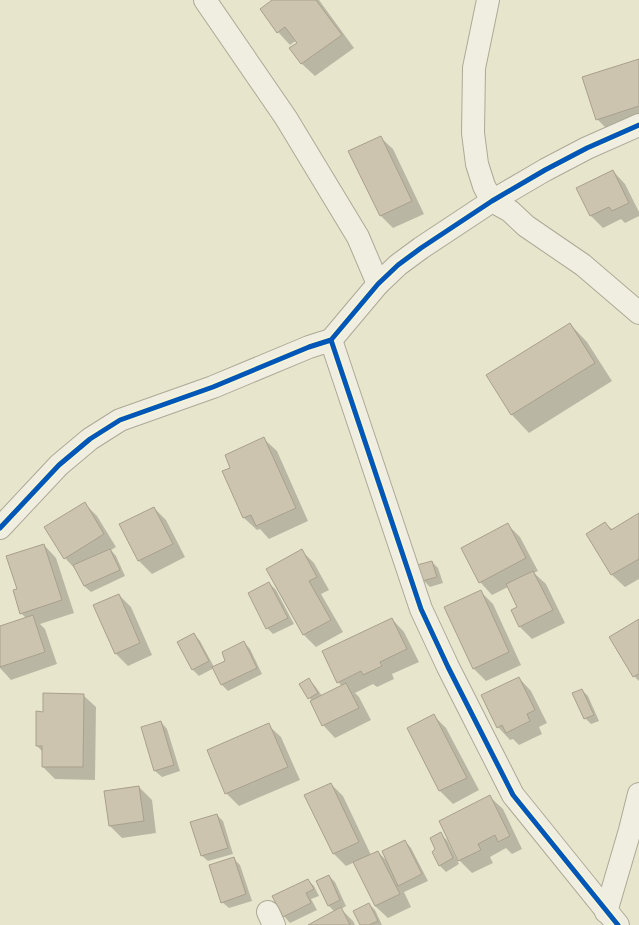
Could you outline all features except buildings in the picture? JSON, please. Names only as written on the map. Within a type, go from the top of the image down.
[{"type":"street","points":[[205,0],[286,118],[358,236],[378,284]]},
{"type":"street","points":[[488,0],[474,68],[473,133],[476,164],[484,186],[492,201],[510,212],[526,226],[583,265],[639,313]]},
{"type":"street","points":[[0,528],[59,465],[90,439],[120,420],[213,387],[309,347],[331,340],[378,284],[398,265],[421,248],[492,201],[545,170],[587,148],[639,125]]},
{"type":"street","points":[[331,340],[420,609],[448,667],[514,795],[612,918]]},
{"type":"street","points":[[612,918],[639,794]]},
{"type":"cycle path","points":[[0,528],[59,465],[90,439],[120,420],[213,387],[309,347],[331,340],[378,284],[398,265],[421,248],[492,201],[545,170],[587,148],[639,125]]},
{"type":"cycle path","points":[[331,340],[421,609],[448,667],[513,795],[618,925]]}]
